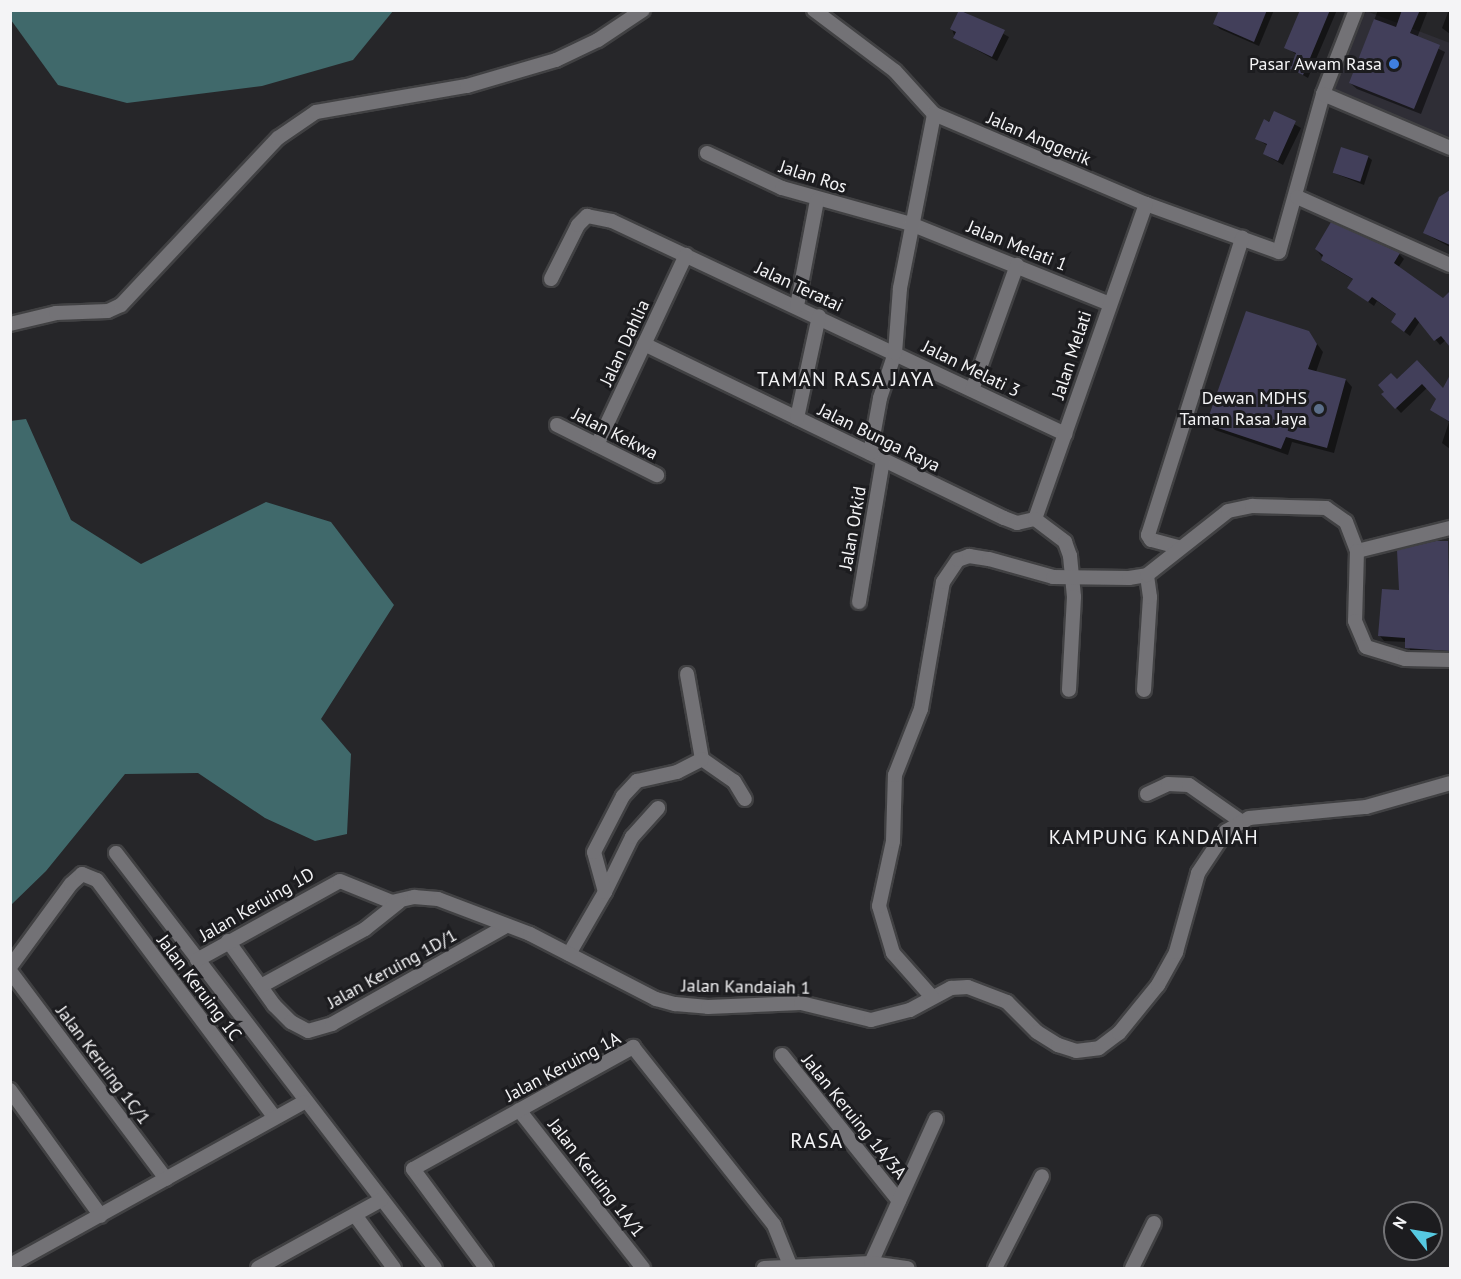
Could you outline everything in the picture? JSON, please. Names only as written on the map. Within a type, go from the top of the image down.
[{"type":"street","points":[[10,324],[56,313],[108,311],[121,305],[278,138],[316,112],[467,86],[556,60],[598,40],[644,10]]},
{"type":"street","name":"Jalan Anggerik","points":[[814,10],[895,71],[934,114],[1146,204],[1280,252],[1297,197]]},
{"type":"street","points":[[1356,10],[1323,94],[1297,197],[1450,265]]},
{"type":"street","points":[[1323,94],[1450,148]]},
{"type":"street","points":[[870,453],[880,398],[896,353],[900,288],[934,114]]},
{"type":"street","name":"Jalan Ros","points":[[707,153],[817,200],[912,224]]},
{"type":"street","points":[[797,306],[817,200]]},
{"type":"street","name":"Jalan Melati","points":[[1035,519],[1108,303],[1146,204]]},
{"type":"street","name":"Jalan Teratai","points":[[551,279],[578,225],[587,216],[612,221],[896,353]]},
{"type":"street","name":"Jalan Melati 1","points":[[912,224],[1108,303]]},
{"type":"street","points":[[1178,548],[1151,540],[1148,535],[1242,238]]},
{"type":"street","name":"Jalan Dahlia","points":[[597,445],[686,255]]},
{"type":"street","points":[[972,390],[1017,265]]},
{"type":"street","points":[[797,418],[819,316]]},
{"type":"street","name":"Jalan Bunga Raya","points":[[644,344],[1010,520],[1017,523],[1035,519]]},
{"type":"street","name":"Jalan Melati 3","points":[[896,353],[1065,434]]},
{"type":"street","name":"Jalan Kekwa","points":[[557,425],[657,476]]},
{"type":"street","name":"Jalan Orkid","points":[[859,602],[883,460]]},
{"type":"street","points":[[932,997],[892,953],[879,906],[893,841],[895,775],[921,709],[943,582],[950,567],[969,556],[1053,577],[1147,575],[1178,548],[1228,511],[1252,506],[1326,508],[1339,515],[1357,551],[1355,621],[1366,647],[1406,659],[1450,660]]},
{"type":"street","points":[[1035,519],[1065,542],[1073,577],[1069,690]]},
{"type":"street","points":[[1357,551],[1450,528]]},
{"type":"street","points":[[1144,690],[1150,597],[1147,575]]},
{"type":"street","points":[[687,674],[702,759],[734,781],[745,799]]},
{"type":"street","points":[[605,892],[594,852],[623,796],[637,781],[677,772],[702,759]]},
{"type":"street","name":"Jalan Kandaiah 1","points":[[569,954],[656,999],[675,1004],[708,1007],[801,1003],[871,1020],[910,1010],[951,988],[985,991],[1007,1002],[1037,1032],[1058,1045],[1076,1051],[1099,1048],[1119,1033],[1158,986],[1176,952],[1198,873],[1226,831],[1242,822],[1275,814],[1366,807],[1450,783]]},
{"type":"street","points":[[1148,794],[1168,784],[1189,785],[1242,822]]},
{"type":"street","points":[[569,954],[605,892],[632,837],[658,808]]},
{"type":"street","points":[[116,853],[304,1102],[435,1269]]},
{"type":"street","name":"Jalan Keruing 1C","points":[[10,969],[71,884],[82,874],[96,880],[274,1117]]},
{"type":"street","name":"Jalan Keruing 1D","points":[[197,960],[340,881],[382,899],[399,902],[414,897],[438,898],[504,927],[530,934],[569,954]]},
{"type":"street","points":[[261,986],[365,929],[399,902]]},
{"type":"street","name":"Jalan Keruing 1D/1","points":[[228,941],[291,1022],[309,1031],[332,1024],[504,927]]},
{"type":"street","name":"Jalan Keruing 1C/1","points":[[10,969],[166,1179]]},
{"type":"street","name":"Jalan Keruing 1A","points":[[486,1269],[413,1169],[633,1047],[774,1225],[790,1265]]},
{"type":"street","name":"Jalan Keruing 1A/3A","points":[[782,1055],[898,1201]]},
{"type":"street","points":[[10,1090],[101,1216]]},
{"type":"street","points":[[10,1265],[304,1102]]},
{"type":"street","name":"Jalan Keruing 1A/1","points":[[519,1110],[643,1269]]},
{"type":"street","points":[[871,1263],[936,1119]]},
{"type":"street","points":[[996,1269],[1042,1176]]},
{"type":"street","points":[[258,1269],[381,1200]]},
{"type":"street","points":[[355,1215],[394,1269]]},
{"type":"street","points":[[1132,1269],[1154,1223]]},
{"type":"street","points":[[764,1269],[790,1265],[871,1263],[908,1269]]},
{"type":"shaded area","points":[[1366,11],[1450,43],[1450,143],[1333,92]]},
{"type":"water","points":[[10,11],[393,11],[353,60],[262,86],[127,103],[58,85],[11,20]]},
{"type":"water","points":[[26,419],[71,520],[141,564],[266,502],[331,522],[394,605],[321,719],[351,754],[347,834],[315,841],[265,818],[198,773],[125,774],[46,871],[11,905],[10,421]]},
{"type":"building","points":[[959,10],[1005,30],[992,57],[953,38],[956,32],[950,29]]},
{"type":"building","points":[[1219,10],[1267,10],[1254,42],[1213,24]]},
{"type":"building","points":[[1300,10],[1330,10],[1303,75],[1290,69],[1296,53],[1284,48]]},
{"type":"building","name":"Pasar Awam Rasa","points":[[1402,10],[1420,10],[1410,33],[1440,45],[1414,109],[1349,83],[1374,19],[1396,27]]},
{"type":"building","points":[[1274,111],[1296,121],[1278,161],[1263,154],[1267,144],[1255,139],[1264,119],[1269,122]]},
{"type":"building","points":[[1341,147],[1369,156],[1360,182],[1333,173]]},
{"type":"building","points":[[1450,190],[1450,245],[1423,233],[1439,197]]},
{"type":"building","points":[[1331,222],[1400,253],[1394,263],[1443,298],[1450,291],[1450,347],[1441,336],[1434,341],[1415,317],[1404,332],[1391,322],[1396,314],[1372,297],[1368,302],[1347,288],[1353,279],[1321,260],[1323,255],[1315,249]]},
{"type":"building","points":[[1246,311],[1309,331],[1317,344],[1308,369],[1346,379],[1327,448],[1286,437],[1281,449],[1206,424]]},
{"type":"building","points":[[1417,360],[1443,388],[1450,375],[1450,422],[1430,410],[1436,399],[1422,384],[1395,409],[1381,394],[1384,392],[1378,385],[1391,373],[1397,379]]},
{"type":"building","points":[[1436,541],[1448,541],[1450,651],[1405,648],[1405,638],[1378,636],[1382,589],[1399,590],[1397,550]]},
{"type":"place","name":"Pasar Awam Rasa","points":[[1394,64]]},
{"type":"place","name":"Dewan MDHS Taman Rasa Jaya","points":[[1319,409]]},
{"type":"district","name":"TAMAN RASA JAYA","points":[[846,379]]},
{"type":"district","name":"KAMPUNG KANDAIAH","points":[[1154,837]]},
{"type":"district","name":"RASA","points":[[817,1141]]}]
